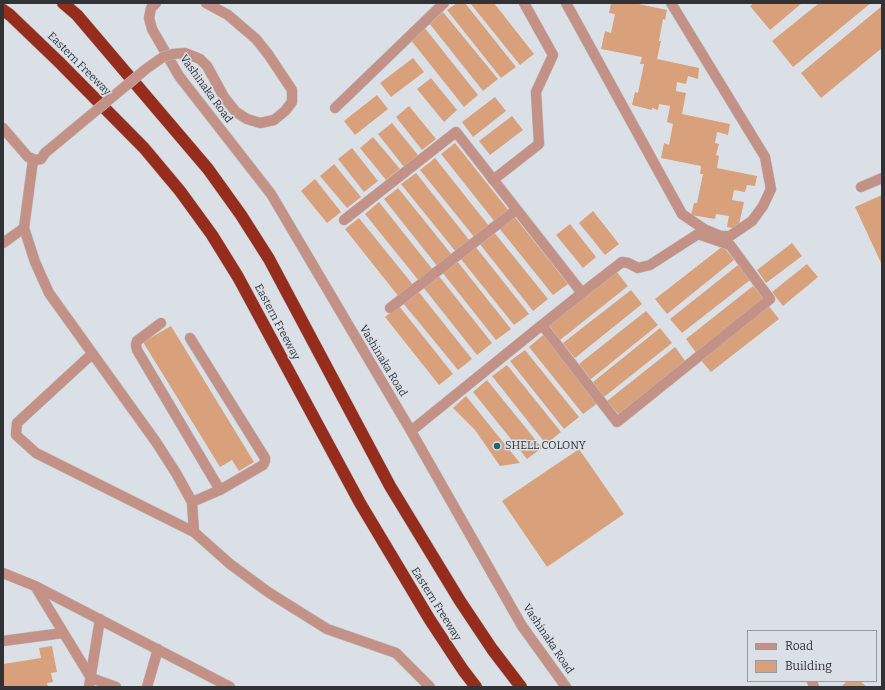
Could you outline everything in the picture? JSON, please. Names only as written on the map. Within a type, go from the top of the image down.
[{"type":"highway","name":"Eastern Freeway","points":[[63,3],[77,15],[208,169],[241,215],[269,259],[390,486],[460,601],[492,650],[521,687]]},
{"type":"highway","name":"Eastern Freeway","points":[[3,10],[59,62],[144,148],[180,191],[212,234],[238,277],[360,503],[430,620],[476,687]]},
{"type":"street","name":"Vashinaka Road","points":[[33,160],[40,158],[163,56],[185,54],[200,59],[207,66],[224,97],[236,112],[247,119],[260,124],[274,120],[285,111],[292,102],[292,90],[268,54],[256,39],[228,15],[206,3]]},
{"type":"street","points":[[335,108],[444,3]]},
{"type":"street","points":[[493,180],[540,144],[536,92],[553,55],[524,3]]},
{"type":"street","points":[[566,3],[682,214],[704,229],[721,236],[730,236],[752,221],[763,206],[771,189],[765,157],[671,3]]},
{"type":"street","name":"Vashinaka Road","points":[[151,5],[149,18],[152,29],[179,76],[271,194],[411,431],[522,626],[566,687]]},
{"type":"street","points":[[3,128],[24,153],[33,160],[24,228],[35,262],[49,293],[156,442],[176,473],[192,502],[194,532]]},
{"type":"street","points":[[344,220],[456,132],[582,293]]},
{"type":"street","points":[[861,187],[882,178]]},
{"type":"street","points":[[390,308],[516,210]]},
{"type":"street","points":[[3,243],[24,228]]},
{"type":"street","points":[[411,431],[542,325],[622,262],[638,268],[650,265],[698,234],[730,245],[770,299],[617,422],[542,325]]},
{"type":"street","points":[[161,323],[137,341],[137,350],[220,490]]},
{"type":"street","points":[[190,338],[265,458],[263,465],[220,490],[192,502]]},
{"type":"street","points":[[92,354],[17,423],[16,435],[36,454],[194,532],[230,564],[268,592],[327,629],[396,653],[430,687]]},
{"type":"street","points":[[3,573],[35,586],[230,687]]},
{"type":"street","points":[[35,586],[90,683]]},
{"type":"street","points":[[90,683],[100,619]]},
{"type":"street","points":[[3,641],[63,633]]},
{"type":"street","points":[[147,687],[158,649]]},
{"type":"street","points":[[90,683],[116,687]]},
{"type":"building","points":[[457,3],[465,3],[516,67],[501,78],[447,10]]},
{"type":"building","points":[[470,3],[494,3],[534,54],[520,65]]},
{"type":"building","points":[[611,3],[634,3],[667,10],[665,20],[663,19],[659,41],[661,41],[657,59],[699,68],[698,79],[688,76],[686,84],[677,82],[676,91],[686,93],[682,114],[730,124],[728,135],[717,132],[715,143],[719,144],[716,155],[719,156],[717,168],[757,176],[755,186],[747,185],[745,192],[734,190],[732,200],[744,202],[738,229],[727,227],[729,216],[716,214],[715,219],[691,215],[694,203],[697,203],[703,174],[700,174],[701,166],[661,158],[664,143],[669,145],[673,124],[667,122],[670,106],[659,104],[658,110],[652,108],[652,110],[632,105],[635,92],[638,93],[644,64],[640,64],[642,57],[601,49],[605,31],[611,33],[615,14],[609,13]]},
{"type":"building","points":[[754,3],[802,3],[770,30],[750,6]]},
{"type":"building","points":[[819,3],[871,3],[793,67],[772,41]]},
{"type":"building","points":[[882,6],[882,48],[821,98],[801,73]]},
{"type":"building","points":[[443,12],[498,79],[483,91],[429,23]]},
{"type":"building","points":[[424,27],[478,95],[464,107],[410,39]]},
{"type":"building","points":[[413,58],[424,72],[391,97],[380,83]]},
{"type":"building","points":[[431,78],[457,110],[444,122],[417,89]]},
{"type":"building","points":[[377,95],[388,109],[355,135],[344,121]]},
{"type":"building","points":[[495,97],[506,111],[473,137],[462,122]]},
{"type":"building","points":[[409,106],[436,139],[422,150],[396,117]]},
{"type":"building","points":[[512,116],[523,130],[490,155],[479,141]]},
{"type":"building","points":[[392,123],[418,155],[404,167],[378,134]]},
{"type":"building","points":[[373,137],[400,169],[386,180],[360,148]]},
{"type":"building","points":[[455,143],[509,211],[495,222],[441,154]]},
{"type":"building","points":[[352,148],[378,181],[364,192],[338,159]]},
{"type":"building","points":[[435,158],[489,226],[475,238],[420,170]]},
{"type":"building","points":[[334,164],[361,197],[347,208],[320,176]]},
{"type":"building","points":[[416,173],[470,241],[456,252],[401,184]]},
{"type":"building","points":[[315,179],[341,212],[327,223],[301,191]]},
{"type":"building","points":[[398,188],[452,255],[438,267],[384,199]]},
{"type":"building","points":[[882,195],[882,265],[855,207]]},
{"type":"building","points":[[379,202],[433,270],[419,281],[365,214]]},
{"type":"building","points":[[593,211],[619,244],[605,255],[579,223]]},
{"type":"building","points":[[514,216],[568,284],[553,295],[499,228]]},
{"type":"building","points":[[359,218],[414,286],[399,297],[345,229]]},
{"type":"building","points":[[570,224],[596,257],[583,268],[556,235]]},
{"type":"building","points":[[493,231],[548,299],[533,311],[479,243]]},
{"type":"building","points":[[792,243],[802,256],[766,283],[757,270]]},
{"type":"building","points":[[475,246],[529,314],[514,325],[460,258]]},
{"type":"building","points":[[723,246],[734,260],[667,314],[655,299]]},
{"type":"building","points":[[457,261],[511,329],[496,340],[442,272]]},
{"type":"building","points":[[807,264],[818,277],[783,306],[772,292]]},
{"type":"building","points":[[738,265],[750,280],[682,333],[670,319]]},
{"type":"building","points":[[616,271],[628,286],[560,340],[549,325]]},
{"type":"building","points":[[438,275],[492,343],[477,355],[423,287]]},
{"type":"building","points":[[753,286],[765,300],[697,354],[686,339]]},
{"type":"building","points":[[631,290],[642,304],[575,358],[563,343]]},
{"type":"building","points":[[418,291],[472,359],[458,370],[403,303]]},
{"type":"building","points":[[767,304],[779,319],[711,372],[699,358]]},
{"type":"building","points":[[399,306],[453,374],[439,385],[385,317]]},
{"type":"building","points":[[646,311],[658,325],[591,379],[579,364]]},
{"type":"building","points":[[171,326],[254,462],[239,471],[232,460],[220,467],[143,342]]},
{"type":"building","points":[[660,328],[672,343],[604,397],[593,382]]},
{"type":"building","points":[[543,335],[598,403],[583,414],[529,347]]},
{"type":"building","points":[[675,347],[686,362],[619,415],[607,401]]},
{"type":"building","points":[[525,350],[579,417],[564,429],[510,361]]},
{"type":"building","points":[[507,365],[561,432],[546,444],[492,376]]},
{"type":"building","points":[[487,380],[542,448],[527,459],[473,392]]},
{"type":"building","name":"SHELL COLONY","points":[[466,396],[520,463],[500,466],[475,430],[453,408]]},
{"type":"building","points":[[579,449],[624,514],[547,567],[502,501]]},
{"type":"building","points":[[52,646],[57,672],[51,673],[53,682],[47,683],[48,687],[3,687],[3,664],[41,658],[39,648]]},
{"type":"building","points":[[846,682],[861,682],[867,687],[841,687]]},
{"type":"place","name":"SHELL COLONY","points":[[497,446]]}]
